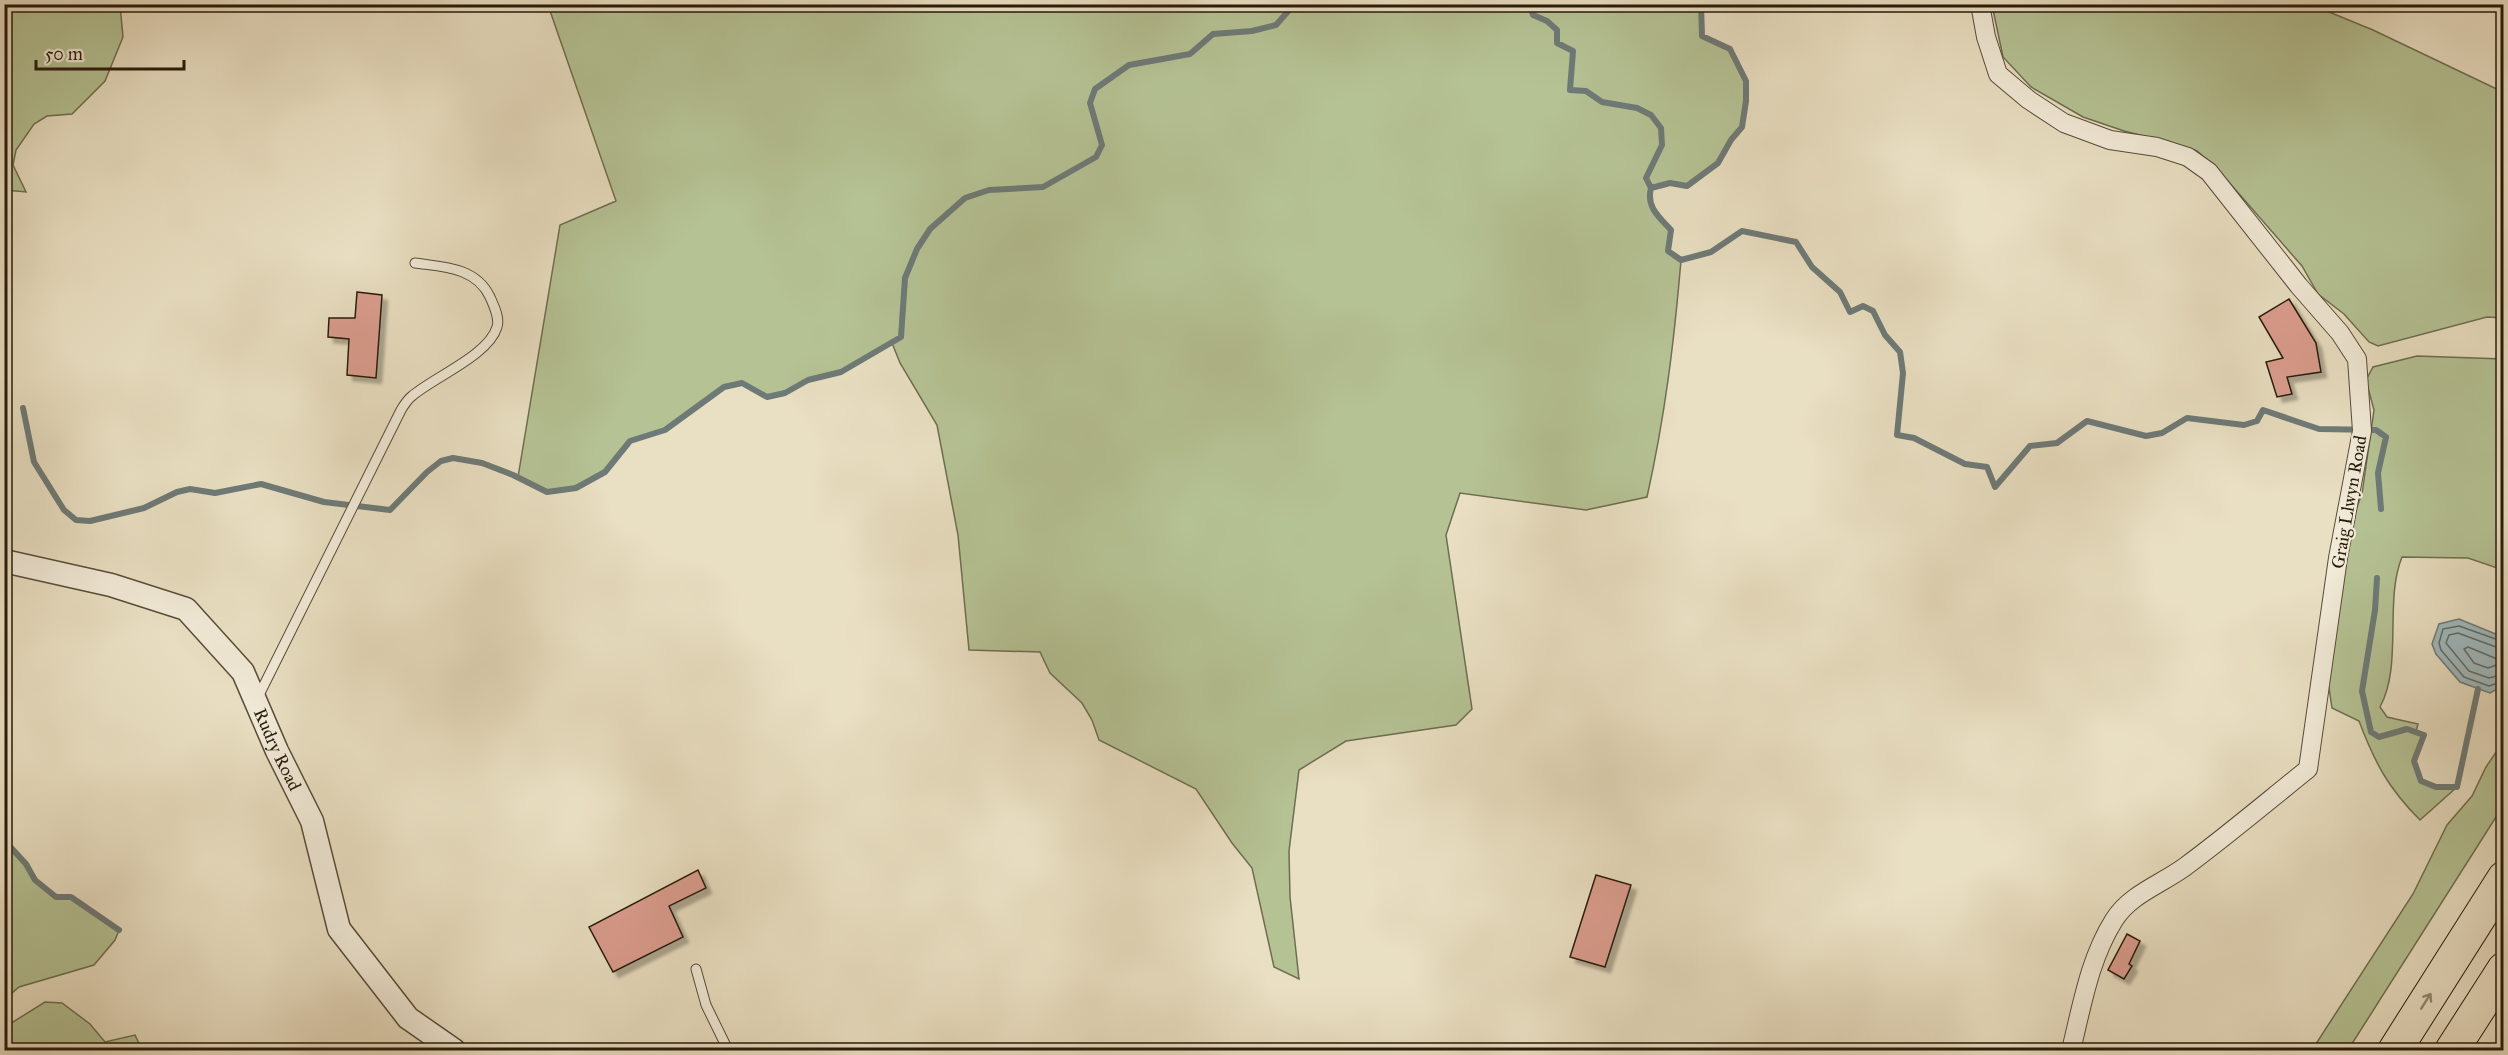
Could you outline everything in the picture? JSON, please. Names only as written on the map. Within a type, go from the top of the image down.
[{"type":"highway","points":[[2395,1050],[2504,878]]},
{"type":"highway","points":[[2452,1050],[2504,969]]},
{"type":"street","name":"Graig Llwyn Road","points":[[1980,4],[1986,37],[1998,74],[2029,100],[2064,123],[2110,140],[2157,147],[2178,154],[2209,172],[2340,333],[2357,359],[2362,431],[2338,558],[2308,768],[2186,866],[2157,886],[2130,900],[2114,919],[2096,952],[2071,1050]]},
{"type":"street","name":"Rudry Road","points":[[4,561],[111,585],[186,609],[243,672],[312,821],[339,929],[408,1018],[454,1050]]},
{"type":"lane","points":[[256,702],[401,410],[411,396],[492,340],[498,325],[495,308],[487,290],[474,277],[458,269],[415,263]]},
{"type":"lane","points":[[696,969],[706,1005],[728,1050]]},
{"type":"green space","points":[[4,5],[120,5],[123,37],[105,81],[72,114],[47,116],[34,124],[16,150],[13,165],[26,192],[5,190]]},
{"type":"green space","points":[[548,5],[1701,5],[1702,36],[1730,49],[1746,81],[1746,101],[1742,127],[1731,140],[1718,163],[1687,186],[1670,183],[1651,188],[1652,206],[1671,230],[1668,251],[1681,260],[1668,379],[1647,497],[1586,510],[1460,493],[1446,535],[1472,709],[1456,725],[1346,741],[1299,770],[1289,851],[1290,897],[1299,979],[1274,967],[1252,868],[1232,843],[1196,789],[1099,740],[1092,720],[1082,703],[1050,673],[1040,652],[969,650],[958,535],[937,425],[900,363],[892,343],[841,372],[808,380],[785,393],[767,397],[742,383],[724,387],[665,430],[630,441],[605,472],[576,488],[547,492],[518,477],[560,225],[616,201]]},
{"type":"green space","points":[[1992,5],[2312,5],[2373,30],[2503,92],[2503,318],[2487,317],[2378,346],[2369,342],[2344,314],[2318,294],[2302,266],[2220,172],[2197,151],[2083,117],[2031,87],[2003,57]]},
{"type":"green space","points":[[2417,356],[2503,359],[2503,570],[2468,558],[2402,557],[2397,574],[2394,593],[2391,672],[2380,707],[2387,717],[2418,724],[2416,732],[2424,735],[2414,761],[2421,781],[2436,787],[2457,787],[2420,820],[2399,797],[2383,774],[2359,721],[2332,708],[2320,626],[2326,584],[2362,494],[2374,410],[2366,380],[2373,367]]},
{"type":"green space","points":[[2503,742],[2503,806],[2348,1050],[2312,1050],[2413,894],[2447,825],[2472,796],[2486,767]]},
{"type":"green space","points":[[5,840],[26,864],[35,880],[56,897],[71,897],[119,930],[115,940],[94,965],[19,987],[5,999]]},
{"type":"green space","points":[[45,1002],[62,1003],[90,1024],[105,1042],[135,1035],[142,1050],[5,1050],[5,1027]]},
{"type":"water","points":[[2459,619],[2503,637],[2503,686],[2490,693],[2460,682],[2436,654],[2432,644],[2439,624]]},
{"type":"building","points":[[357,292],[382,295],[376,378],[347,375],[349,339],[328,337],[329,318],[355,318]]},
{"type":"building","points":[[2289,299],[2316,343],[2321,372],[2287,377],[2292,394],[2277,397],[2266,362],[2283,358],[2259,317]]},
{"type":"building","points":[[698,870],[706,888],[669,906],[683,937],[613,972],[589,927]]},
{"type":"building","points":[[1596,875],[1631,885],[1605,967],[1570,957]]},
{"type":"building","points":[[2127,934],[2140,941],[2129,964],[2132,966],[2124,979],[2108,970]]},
{"type":"waterway","points":[[23,408],[34,462],[64,510],[76,520],[90,521],[144,508],[177,492],[190,489],[215,493],[261,484],[324,502],[390,510],[427,472],[441,461],[453,458],[482,463],[547,492],[576,488],[605,472],[630,441],[665,430],[724,387],[742,383],[767,397],[785,393],[808,380],[841,372],[901,337],[905,278],[917,249],[930,229],[965,198],[989,190],[1043,187],[1096,157],[1102,145],[1090,103],[1095,89],[1129,65],[1190,54],[1213,34],[1252,31],[1276,25],[1291,8],[1325,4]]},
{"type":"waterway","points":[[1530,4],[1533,15],[1547,21],[1557,30],[1557,43],[1573,51],[1570,90],[1586,91],[1602,102],[1637,108],[1651,115],[1661,128],[1662,145],[1646,178],[1651,188]]},
{"type":"waterway","points":[[1701,4],[1702,36],[1730,49],[1746,81],[1746,101],[1742,127],[1731,140],[1718,163],[1687,186],[1670,183],[1651,188],[1652,206],[1671,230],[1668,251],[1681,260],[1711,252],[1742,231],[1796,242],[1812,267],[1840,292],[1850,312],[1863,306],[1873,311],[1885,335],[1900,352],[1903,373],[1897,435],[1914,438],[1965,464],[1987,467],[1995,487],[2030,446],[2057,443],[2087,421],[2146,436],[2162,433],[2187,418],[2244,425],[2257,421],[2263,410],[2319,429],[2376,430],[2386,437],[2378,473],[2381,509]]},
{"type":"waterway","points":[[2377,578],[2375,610],[2362,691],[2371,732],[2379,737],[2407,729],[2424,735],[2414,761],[2421,781],[2436,787],[2457,787],[2478,689]]},
{"type":"waterway","points":[[4,840],[26,864],[35,880],[56,897],[71,897],[119,930]]}]
